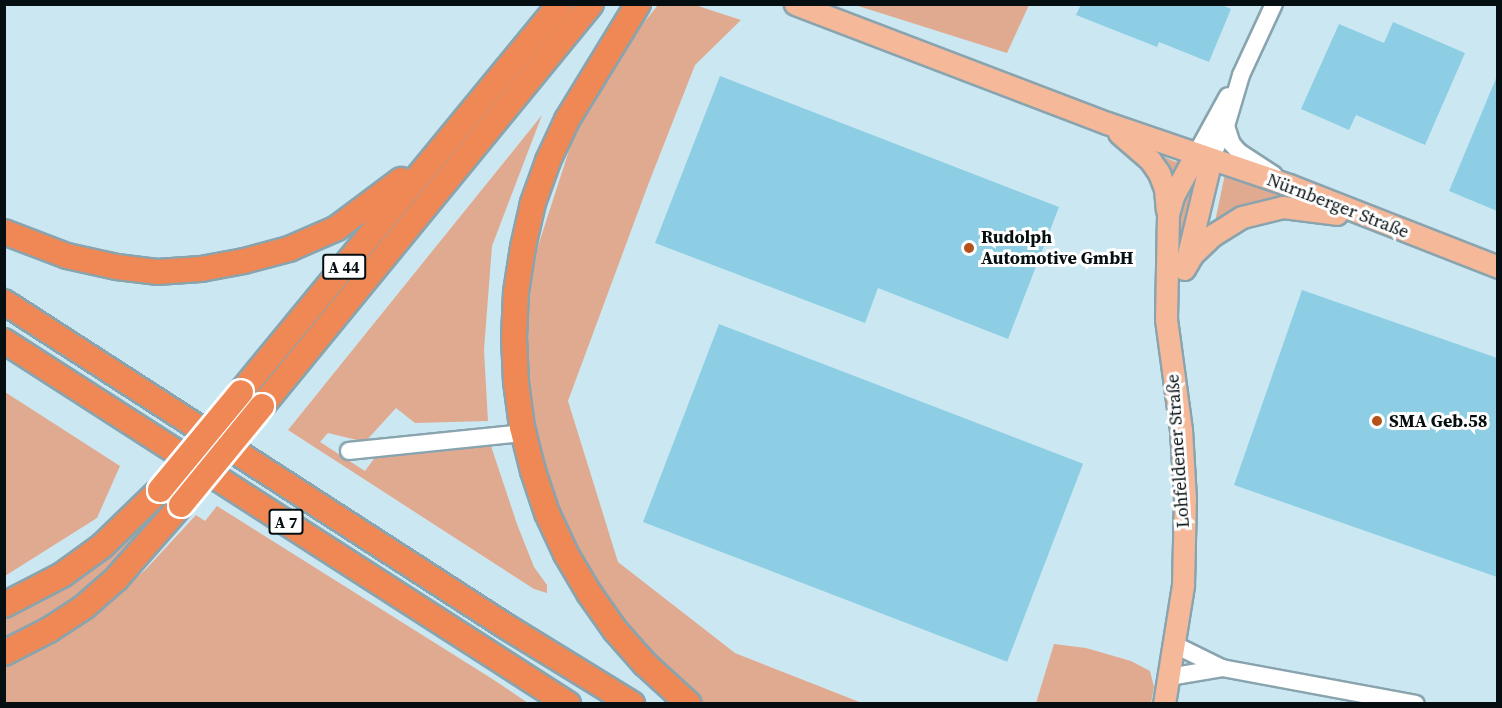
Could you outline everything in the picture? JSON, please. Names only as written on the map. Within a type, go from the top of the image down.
[{"type":"highway","name":"A 44","points":[[4,604],[62,575],[102,546],[160,490],[561,4]]},
{"type":"highway","points":[[4,652],[49,630],[84,607],[116,579],[181,505],[591,4]]},
{"type":"highway","points":[[638,4],[567,120],[548,161],[533,203],[522,247],[514,337],[516,382],[524,433],[548,513],[589,593],[645,664],[688,704]]},
{"type":"highway","points":[[4,232],[67,256],[157,272],[201,269],[244,261],[289,249],[337,228],[386,194],[446,142]]},
{"type":"highway","name":"A 7","points":[[4,302],[507,627],[632,704]]},
{"type":"highway","name":"A 7","points":[[4,341],[568,704]]},
{"type":"main road","name":"Nürnberger Straße","points":[[795,4],[1107,123],[1289,185],[1497,267]]},
{"type":"main road","points":[[1107,123],[1150,160],[1165,189],[1168,213]]},
{"type":"main road","name":"Lohfeldener Straße","points":[[1164,704],[1183,585],[1185,499],[1181,430],[1166,319],[1168,213],[1173,196],[1204,156]]},
{"type":"main road","name":"Lohfeldener Straße","points":[[1169,342],[1174,299],[1184,269],[1204,156]]},
{"type":"main road","points":[[1184,269],[1192,255],[1218,231],[1242,217],[1266,209],[1303,208],[1379,222]]},
{"type":"street","points":[[1204,156],[1274,4]]},
{"type":"street","points":[[1204,156],[1226,126],[1242,75]]},
{"type":"street","points":[[1226,126],[1230,140],[1239,152],[1289,185]]},
{"type":"street","points":[[349,451],[524,433]]},
{"type":"street","points":[[1175,645],[1222,668],[1416,704]]},
{"type":"street","points":[[1169,677],[1222,668]]},
{"type":"shaded area","points":[[658,5],[695,5],[741,20],[695,65],[568,401],[618,562],[735,653],[862,703],[700,703],[607,609],[572,553],[532,455],[523,368],[529,274],[574,135],[624,47]]},
{"type":"shaded area","points":[[855,5],[1029,5],[1007,53]]},
{"type":"shaded area","points":[[542,115],[492,246],[484,350],[488,421],[415,423],[396,408],[365,442],[328,433],[320,442],[365,471],[376,456],[490,443],[517,524],[534,567],[547,585],[547,593],[534,589],[288,430]]},
{"type":"shaded area","points":[[1157,154],[1176,162],[1180,158],[1185,160],[1172,182]]},
{"type":"shaded area","points":[[1197,173],[1175,272],[1174,214]]},
{"type":"shaded area","points":[[1225,174],[1290,199],[1218,224],[1216,217]]},
{"type":"shaded area","points":[[5,392],[120,466],[97,518],[5,576]]},
{"type":"shaded area","points":[[169,497],[172,499],[102,576],[62,609],[29,630],[5,639],[5,615],[96,563],[130,537]]},
{"type":"shaded area","points":[[217,506],[528,703],[5,703],[5,666],[44,648],[88,620],[146,569],[196,515],[205,521]]},
{"type":"shaded area","points":[[1054,644],[1086,648],[1131,661],[1150,671],[1154,687],[1151,703],[1036,703]]},
{"type":"building","points":[[1081,4],[1220,4],[1231,9],[1209,62],[1159,42],[1157,47],[1076,15]]},
{"type":"building","points":[[1393,22],[1465,53],[1425,145],[1356,115],[1349,130],[1301,109],[1339,24],[1384,43]]},
{"type":"building","points":[[720,76],[1059,207],[1008,339],[878,288],[865,323],[655,243]]},
{"type":"building","points":[[1497,76],[1497,211],[1449,191]]},
{"type":"building","name":"SMA Geb.58","points":[[1302,290],[1497,358],[1497,577],[1234,485]]},
{"type":"building","points":[[719,324],[1083,464],[1007,662],[643,522]]},
{"type":"place","name":"Rudolph Automotive GmbH","points":[[969,248]]},
{"type":"place","name":"SMA Geb.58","points":[[1377,421]]}]
